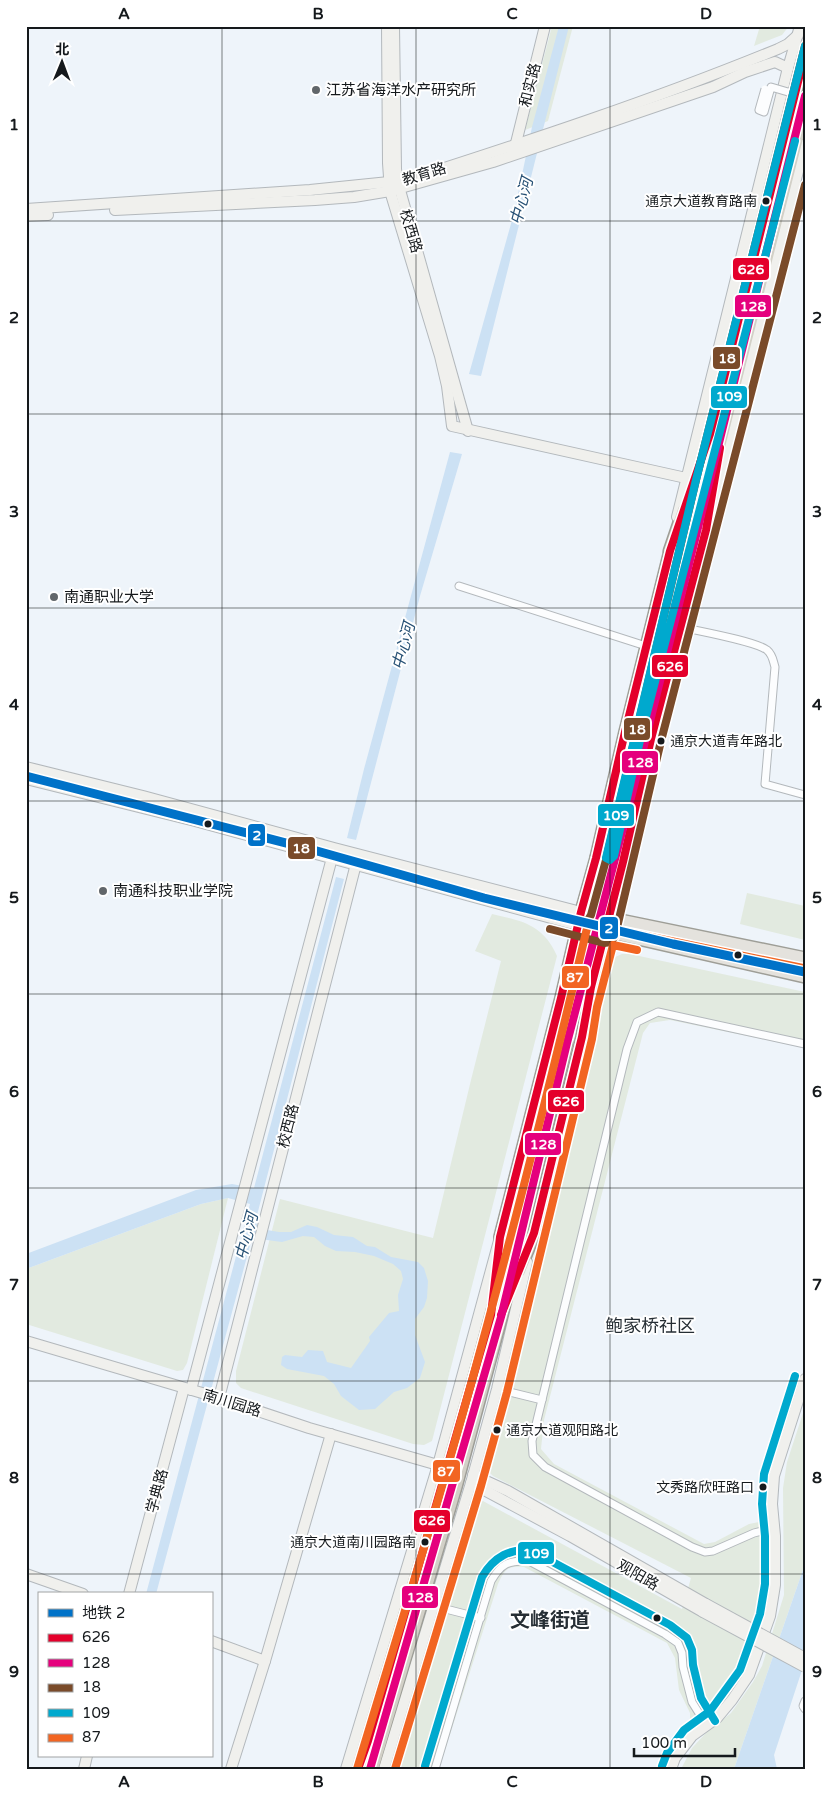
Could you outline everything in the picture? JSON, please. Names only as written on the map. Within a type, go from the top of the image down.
[{"type":"highway","points":[[706,530],[716,435],[805,52]]},
{"type":"highway","points":[[627,789],[716,435],[805,106]]},
{"type":"highway","points":[[670,551],[716,435]]},
{"type":"highway","points":[[373,1769],[453,1494],[561,1042]]},
{"type":"highway","points":[[359,1769],[496,1314],[534,1233]]},
{"type":"highway","points":[[496,1314],[500,1237]]},
{"type":"main road","points":[[534,1233],[582,1037],[591,987],[610,918],[651,739],[706,530]]},
{"type":"main road","points":[[500,1237],[567,975],[577,925],[596,858],[670,551]]},
{"type":"main road","points":[[596,858],[598,865],[604,869],[613,870],[623,862]]},
{"type":"main road","points":[[581,912],[805,958]]},
{"type":"main road","points":[[577,925],[805,977]]},
{"type":"street","name":"校西路","points":[[387,26],[388,163],[440,356],[452,426],[468,431]]},
{"type":"street","name":"校西路","points":[[394,26],[396,169],[394,186],[468,431]]},
{"type":"street","name":"和实路","points":[[516,143],[545,26]]},
{"type":"street","name":"教育路","points":[[394,186],[644,101],[788,44],[799,30]]},
{"type":"street","points":[[670,551],[686,478],[799,30]]},
{"type":"street","name":"教育路","points":[[26,209],[315,200],[394,186],[493,162],[713,86],[745,72],[775,62],[788,68]]},
{"type":"street","points":[[765,89],[759,110],[764,112],[771,87],[805,97]]},
{"type":"street","points":[[706,530],[805,144]]},
{"type":"street","name":"教育路","points":[[26,216],[92,208]]},
{"type":"street","points":[[468,431],[686,478]]},
{"type":"street","points":[[459,586],[646,646]]},
{"type":"street","points":[[681,627],[754,645],[767,650],[772,656],[775,667],[765,784],[805,795]]},
{"type":"street","points":[[26,767],[143,796],[333,854],[355,865],[577,925]]},
{"type":"street","points":[[26,779],[333,854],[358,854],[581,912]]},
{"type":"street","name":"校西路","points":[[189,1390],[333,854]]},
{"type":"street","name":"校西路","points":[[216,1397],[263,1226],[358,854]]},
{"type":"street","points":[[567,975],[572,969],[581,968],[587,972],[591,987]]},
{"type":"street","points":[[774,1528],[754,1532],[713,1551],[705,1552],[692,1548],[545,1468],[533,1454],[532,1441],[627,1049],[637,1022],[658,1012],[805,1044]]},
{"type":"street","points":[[384,1769],[472,1479],[497,1389],[534,1233]]},
{"type":"street","points":[[346,1769],[438,1465],[500,1237]]},
{"type":"street","name":"南川园路","points":[[26,1341],[438,1465]]},
{"type":"street","points":[[671,1769],[675,1758],[692,1736],[717,1718],[749,1675],[770,1616],[775,1585],[772,1504],[774,1476],[805,1378]]},
{"type":"street","points":[[497,1389],[542,1400]]},
{"type":"street","name":"学典路","points":[[130,1592],[189,1390]]},
{"type":"street","points":[[231,1769],[265,1661],[331,1434]]},
{"type":"street","name":"观阳路","points":[[472,1479],[570,1536],[704,1608],[805,1658]]},
{"type":"street","points":[[435,1769],[481,1618],[490,1581],[505,1564],[516,1560],[529,1562],[665,1634],[678,1643],[692,1702],[706,1726]]},
{"type":"street","points":[[26,1574],[77,1592]]},
{"type":"street","points":[[434,1606],[481,1618]]},
{"type":"street","name":"观阳路","points":[[704,1608],[805,1667]]},
{"type":"street","points":[[212,1641],[265,1661]]},
{"type":"street","points":[[805,1700],[803,1706],[805,1708]]},
{"type":"shaded area","points":[[552,26],[573,26],[548,121],[525,130]]},
{"type":"shaded area","points":[[760,26],[789,26],[782,35],[754,46]]},
{"type":"shaded area","points":[[747,893],[805,906],[805,940],[740,924]]},
{"type":"shaded area","points":[[492,914],[522,922],[538,930],[551,945],[557,956],[432,1441],[424,1445],[413,1444],[241,1388],[236,1383],[236,1371],[280,1199],[433,1238],[501,961],[475,951]]},
{"type":"shaded area","points":[[622,954],[630,954],[805,992],[805,1048],[670,1020],[650,1023],[643,1033],[544,1420],[541,1449],[554,1464],[704,1544],[715,1542],[749,1524],[764,1521],[766,1514],[772,1568],[770,1599],[766,1614],[747,1664],[731,1693],[719,1705],[690,1722],[690,1713],[679,1690],[675,1658],[667,1643],[524,1567],[510,1568],[505,1572],[498,1584],[439,1769],[386,1769],[434,1619],[476,1506],[483,1501],[682,1609],[691,1578],[493,1476],[485,1468],[484,1458],[529,1277],[551,1178],[610,961]]},
{"type":"shaded area","points":[[228,1198],[187,1363],[183,1370],[177,1371],[26,1324],[26,1269],[201,1204]]},
{"type":"shaded area","points":[[805,1407],[805,1564],[734,1769],[681,1769],[692,1748],[706,1733],[731,1713],[762,1666],[784,1595],[783,1488],[787,1462]]},
{"type":"water","name":"中心河","points":[[559,26],[569,26],[481,376],[469,374],[514,213],[532,127]]},
{"type":"water","name":"中心河","points":[[450,452],[462,454],[420,596],[356,840],[347,838],[364,769]]},
{"type":"water","name":"中心河","points":[[336,877],[344,879],[255,1223],[267,1230],[279,1232],[291,1232],[307,1225],[317,1227],[334,1235],[353,1237],[391,1257],[418,1262],[424,1268],[428,1281],[427,1298],[424,1307],[415,1319],[415,1335],[425,1362],[420,1378],[407,1388],[394,1392],[375,1409],[359,1410],[341,1396],[334,1384],[324,1376],[287,1369],[281,1365],[282,1357],[285,1355],[302,1357],[308,1350],[323,1351],[327,1362],[351,1368],[370,1341],[369,1337],[389,1313],[399,1311],[398,1295],[403,1279],[401,1271],[393,1264],[374,1256],[336,1251],[325,1246],[314,1237],[303,1236],[282,1242],[252,1238],[157,1592],[147,1592],[250,1204],[228,1198],[201,1204],[26,1269],[26,1254],[196,1190],[232,1184],[254,1188]]},
{"type":"water","points":[[805,1564],[805,1661],[774,1755],[777,1769],[734,1769]]},
{"type":"tunnel","points":[[557,1041],[623,788]]},
{"type":"tunnel","points":[[566,1042],[632,791]]},
{"type":"metro line","name":"2","points":[[26,776],[317,851],[484,898],[673,944],[805,972]]},
{"type":"transit line","name":"18","points":[[26,777],[578,922],[588,920],[606,860],[696,480],[805,46]]},
{"type":"transit line","name":"109","points":[[795,141],[641,736],[614,856],[610,860],[606,858],[696,480],[805,46]]},
{"type":"transit line","name":"626","points":[[358,1769],[368,1741],[491,1315],[500,1237],[596,858],[670,551],[710,434],[805,54]]},
{"type":"transit line","name":"128","points":[[370,1769],[501,1317],[567,1043],[633,790],[805,96]]},
{"type":"transit line","name":"18","points":[[550,929],[604,943],[611,942],[615,936],[661,741],[805,185]]},
{"type":"transit line","name":"626","points":[[501,1315],[534,1233],[582,1037],[591,987],[623,862],[651,739],[706,530],[720,448]]},
{"type":"transit line","name":"87","points":[[357,1769],[436,1507],[485,1334],[588,924],[803,968]]},
{"type":"transit line","name":"87","points":[[395,1769],[481,1486],[507,1392],[613,945],[637,950]]},
{"type":"transit line","name":"109","points":[[662,1766],[667,1753],[684,1730],[710,1711],[740,1670],[760,1614],[765,1584],[765,1536],[762,1504],[764,1474],[795,1376]]},
{"type":"transit line","name":"109","points":[[425,1766],[482,1577],[497,1559],[510,1552],[534,1552],[670,1625],[687,1638],[692,1650],[693,1665],[701,1698],[715,1721]]},
{"type":"place","name":"江苏省海洋水产研究所","points":[[316,90]]},
{"type":"place","name":"通京大道教育路南","points":[[766,201]]},
{"type":"place","name":"南通职业大学","points":[[54,597]]},
{"type":"place","name":"通京大道青年路北","points":[[661,741]]},
{"type":"place","name":"南通科技职业学院","points":[[103,891]]},
{"type":"place","name":"通京大道观阳路北","points":[[497,1430]]},
{"type":"place","name":"文秀路欣旺路口","points":[[763,1487]]},
{"type":"place","name":"通京大道南川园路南","points":[[425,1542]]},
{"type":"district","name":"鲍家桥社区","points":[[650,1326]]},
{"type":"district","name":"文峰街道","points":[[550,1620]]}]
